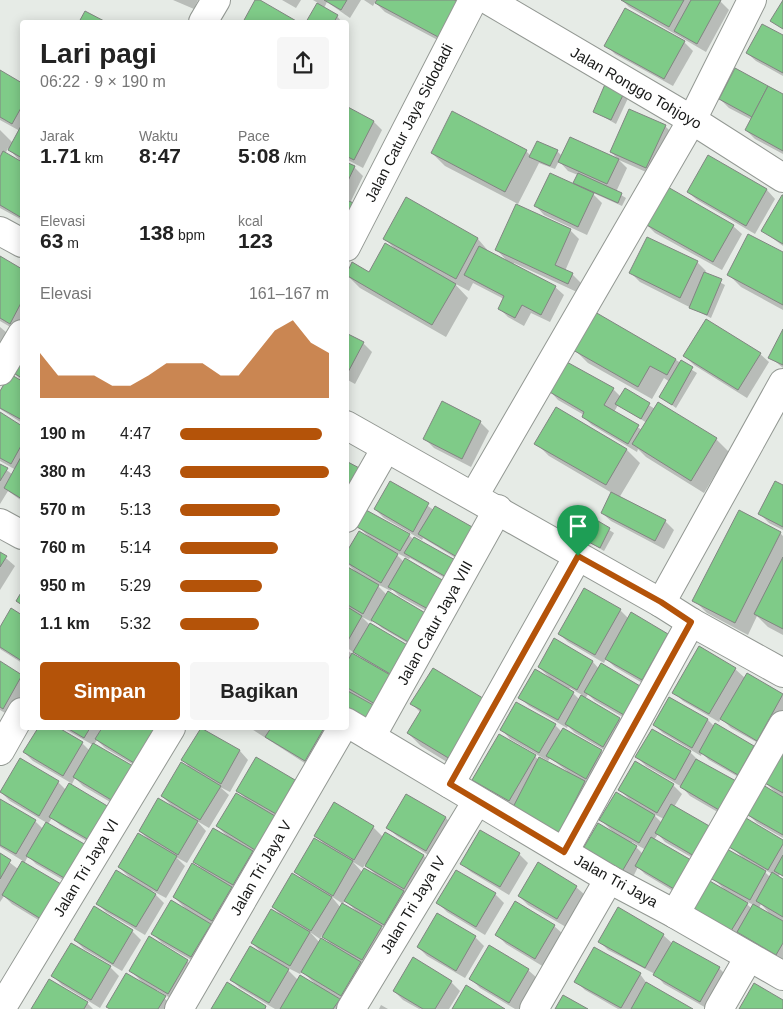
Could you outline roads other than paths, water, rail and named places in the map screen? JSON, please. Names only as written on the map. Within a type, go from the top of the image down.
[{"type":"street","points":[[204,20],[216,0]]},
{"type":"street","name":"Jalan Catur Jaya Sidodadi","points":[[349,240],[473,0]]},
{"type":"street","name":"Jalan Ronggo Tohjoyo","points":[[488,0],[692,120],[783,178]]},
{"type":"street","points":[[474,496],[692,120],[752,0]]},
{"type":"street","points":[[0,231],[20,243]]},
{"type":"street","points":[[0,371],[20,337]]},
{"type":"street","points":[[661,602],[783,383]]},
{"type":"street","points":[[349,427],[498,509],[661,602],[691,622],[783,673]]},
{"type":"street","points":[[349,513],[386,448]]},
{"type":"street","name":"Jalan Catur Jaya VIII","points":[[372,737],[498,509]]},
{"type":"street","points":[[0,523],[20,534]]},
{"type":"street","points":[[450,784],[578,556]]},
{"type":"street","points":[[564,852],[691,622]]},
{"type":"street","points":[[0,751],[20,716]]},
{"type":"street","name":"Jalan Tri Jaya","points":[[349,724],[610,880],[675,914],[749,957],[780,969]]},
{"type":"street","points":[[675,914],[783,725]]},
{"type":"street","name":"Jalan Tri Jaya VI","points":[[1,1009],[170,730]]},
{"type":"street","name":"Jalan Tri Jaya V","points":[[179,1009],[341,730]]},
{"type":"street","name":"Jalan Tri Jaya IV","points":[[351,1009],[477,801]]},
{"type":"street","points":[[534,1009],[610,880]]},
{"type":"street","points":[[719,1009],[749,957]]}]
